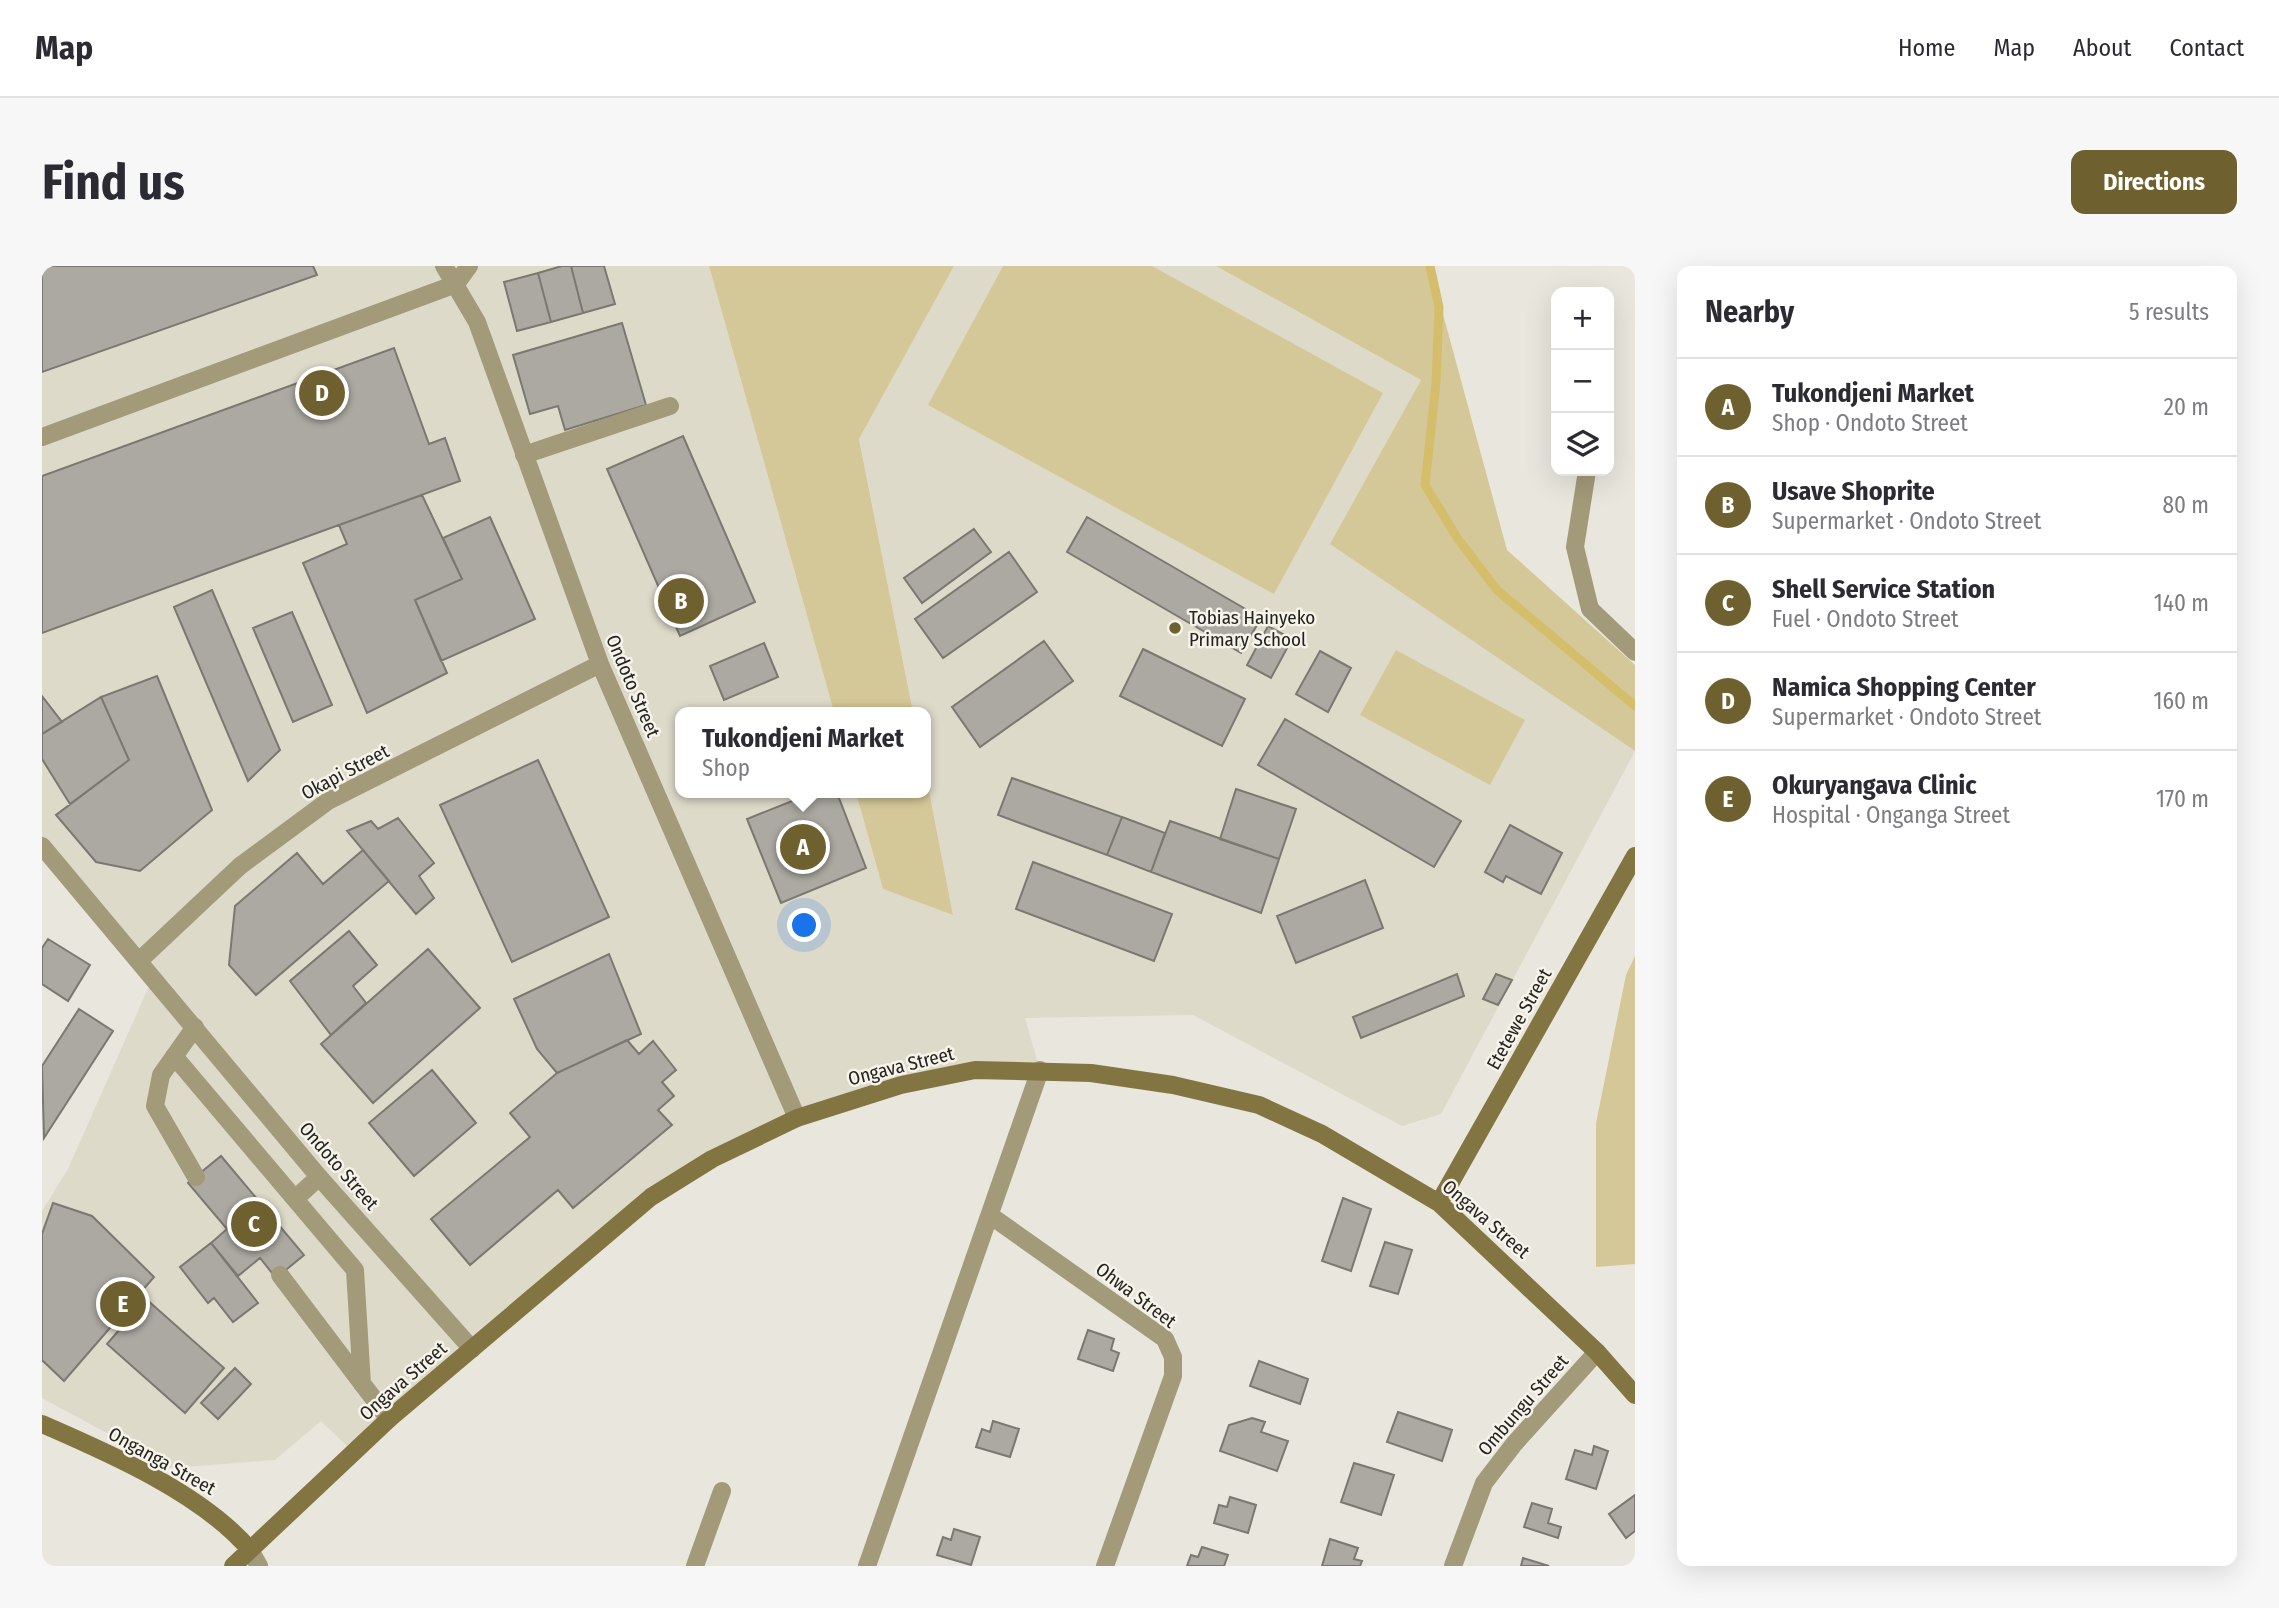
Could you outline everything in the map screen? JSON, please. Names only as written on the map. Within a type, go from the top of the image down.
[{"type":"street","name":"Ondoto Street","points":[[443,266],[477,322],[600,664],[797,1118]]},
{"type":"street","points":[[42,437],[456,284],[469,266]]},
{"type":"street","points":[[524,455],[670,406]]},
{"type":"street","points":[[1586,476],[1575,547],[1590,608],[1635,652]]},
{"type":"street","name":"Okapi Street","points":[[140,960],[240,866],[328,801],[600,664]]},
{"type":"street","name":"Ondoto Street","points":[[42,846],[319,1177],[472,1349]]},
{"type":"street","name":"Etetewe Street","points":[[1439,1203],[1635,856]]},
{"type":"street","points":[[195,1027],[161,1075],[155,1106],[196,1177]]},
{"type":"street","points":[[174,1056],[355,1270],[362,1384]]},
{"type":"street","name":"Ongava Street","points":[[233,1566],[389,1419],[652,1197],[712,1159],[797,1118],[891,1088],[975,1070],[1091,1073],[1173,1085],[1259,1105],[1362,1156],[1439,1203],[1597,1352],[1635,1395]]},
{"type":"street","points":[[867,1566],[1040,1070]]},
{"type":"street","points":[[296,1198],[319,1177]]},
{"type":"street","name":"Ohwa Street","points":[[991,1216],[1165,1339],[1173,1357],[1173,1376],[1105,1566]]},
{"type":"street","points":[[280,1275],[389,1419]]},
{"type":"street","name":"Ombungu Street","points":[[1453,1566],[1484,1483],[1514,1444],[1597,1352]]},
{"type":"street","name":"Onganga Street","points":[[42,1424],[89,1444],[201,1505],[233,1530],[250,1550]]},
{"type":"street","points":[[695,1566],[723,1491]]},
{"type":"street","points":[[250,1550],[259,1566]]},
{"type":"shaded area","points":[[42,266],[709,266],[833,707],[675,707],[675,798],[857,798],[883,889],[953,914],[930,798],[931,707],[912,707],[859,438],[954,266],[1216,266],[1421,380],[1331,544],[1635,751],[1441,1114],[1402,1126],[1193,1015],[1025,1018],[1040,1070],[975,1070],[798,1118],[652,1197],[354,1453],[321,1421],[275,1460],[171,1468],[42,1398],[42,1211],[68,1169],[153,977],[42,846]]},
{"type":"shaded area","points":[[709,266],[954,266],[859,439],[912,707],[833,707]]},
{"type":"shaded area","points":[[1003,266],[1152,266],[1383,393],[1274,594],[928,405]]},
{"type":"shaded area","points":[[1216,266],[1430,266],[1507,550],[1635,665],[1635,751],[1330,544],[1421,380]]},
{"type":"shaded area","points":[[1396,650],[1525,720],[1490,785],[1360,715]]},
{"type":"shaded area","points":[[857,798],[930,798],[953,915],[883,889]]},
{"type":"shaded area","points":[[1635,956],[1635,1264],[1596,1267],[1596,1123],[1626,975]]},
{"type":"building","points":[[42,266],[313,266],[317,275],[42,372]]},
{"type":"building","points":[[571,266],[583,313],[551,322],[538,273]]},
{"type":"building","points":[[571,266],[604,266],[615,304],[583,313]]},
{"type":"building","points":[[538,273],[551,322],[517,331],[504,282]]},
{"type":"building","points":[[622,323],[646,405],[565,430],[558,406],[530,414],[513,355]]},
{"type":"building","points":[[394,348],[429,444],[445,438],[460,481],[42,633],[42,476]]},
{"type":"building","points":[[683,436],[755,602],[680,636],[607,469]]},
{"type":"building","points":[[422,495],[462,579],[415,600],[447,673],[367,713],[303,563],[347,544],[339,525]]},
{"type":"building","points":[[490,517],[535,619],[441,661],[415,600],[462,579],[443,538]]},
{"type":"building","points":[[1087,517],[1261,618],[1241,653],[1067,552]]},
{"type":"building","points":[[974,529],[991,552],[922,603],[904,578]]},
{"type":"building","points":[[1009,552],[1037,592],[943,658],[915,619]]},
{"type":"building","points":[[212,590],[280,750],[248,781],[174,607]]},
{"type":"building","points":[[292,612],[332,705],[293,722],[253,628]]},
{"type":"building","points":[[1268,626],[1292,639],[1271,678],[1247,665]]},
{"type":"building","points":[[1044,641],[1073,681],[980,747],[952,707]]},
{"type":"building","points":[[764,643],[778,677],[724,700],[710,666]]},
{"type":"building","points":[[1143,649],[1245,699],[1222,746],[1120,696]]},
{"type":"building","points":[[1320,651],[1351,668],[1328,712],[1296,694]]},
{"type":"building","points":[[157,676],[212,810],[140,871],[96,862],[56,815],[129,760],[101,697]]},
{"type":"building","points":[[42,696],[62,722],[42,734]]},
{"type":"building","points":[[101,697],[129,760],[70,804],[42,759],[42,734]]},
{"type":"building","points":[[1285,719],[1461,821],[1434,867],[1258,765]]},
{"type":"building","points":[[538,760],[609,917],[512,962],[440,805]]},
{"type":"building","points":[[1012,778],[1122,817],[1107,855],[998,815]]},
{"type":"building","points":[[1236,789],[1296,809],[1279,859],[1220,839]]},
{"type":"building","points":[[800,798],[839,798],[866,868],[781,903],[747,819]]},
{"type":"building","points":[[1122,817],[1165,833],[1151,872],[1107,855]]},
{"type":"building","points":[[398,818],[434,863],[419,876],[434,898],[416,914],[347,831],[371,821],[378,829]]},
{"type":"building","points":[[1170,821],[1279,859],[1261,913],[1151,872]]},
{"type":"building","points":[[1510,825],[1562,853],[1541,894],[1506,876],[1503,882],[1485,872]]},
{"type":"building","points":[[363,850],[389,881],[256,995],[229,965],[235,906],[297,853],[323,884]]},
{"type":"building","points":[[1033,862],[1172,914],[1154,961],[1016,909]]},
{"type":"building","points":[[1365,880],[1383,928],[1296,963],[1277,916]]},
{"type":"building","points":[[349,931],[377,965],[353,986],[366,1003],[331,1035],[290,981]]},
{"type":"building","points":[[48,939],[90,965],[68,1001],[42,984],[42,948]]},
{"type":"building","points":[[428,949],[480,1008],[373,1103],[321,1044]]},
{"type":"building","points":[[609,954],[641,1034],[557,1073],[537,1049],[514,999]]},
{"type":"building","points":[[1457,974],[1464,996],[1361,1038],[1353,1017]]},
{"type":"building","points":[[1496,974],[1512,980],[1498,1005],[1483,999]]},
{"type":"building","points":[[79,1009],[113,1031],[44,1138],[42,1066]]},
{"type":"building","points":[[627,1040],[639,1054],[653,1041],[676,1070],[662,1082],[674,1096],[658,1110],[672,1125],[573,1208],[558,1190],[470,1265],[431,1219],[530,1137],[510,1113],[557,1073]]},
{"type":"building","points":[[432,1070],[476,1123],[414,1176],[369,1123]]},
{"type":"building","points":[[221,1156],[304,1255],[276,1278],[260,1258],[238,1276],[211,1243],[227,1229],[188,1183]]},
{"type":"building","points":[[1343,1198],[1371,1209],[1351,1271],[1322,1261]]},
{"type":"building","points":[[53,1203],[92,1216],[154,1277],[64,1381],[42,1360],[42,1234]]},
{"type":"building","points":[[1385,1242],[1412,1250],[1398,1294],[1370,1286]]},
{"type":"building","points":[[211,1243],[258,1303],[233,1322],[214,1298],[208,1303],[180,1267]]},
{"type":"building","points":[[146,1299],[224,1368],[185,1413],[107,1344]]},
{"type":"building","points":[[1088,1330],[1114,1339],[1111,1350],[1119,1353],[1113,1371],[1078,1359]]},
{"type":"building","points":[[1259,1361],[1308,1379],[1300,1404],[1250,1386]]},
{"type":"building","points":[[235,1368],[251,1384],[218,1419],[201,1403]]},
{"type":"building","points":[[1398,1412],[1452,1430],[1442,1461],[1387,1442]]},
{"type":"building","points":[[1252,1418],[1265,1422],[1261,1432],[1288,1441],[1277,1471],[1220,1451],[1229,1425]]},
{"type":"building","points":[[993,1421],[1019,1429],[1010,1457],[976,1447],[982,1429],[990,1432]]},
{"type":"building","points":[[1594,1446],[1608,1451],[1596,1489],[1566,1479],[1575,1450],[1592,1455]]},
{"type":"building","points":[[1354,1463],[1394,1475],[1381,1515],[1341,1502]]},
{"type":"building","points":[[1635,1495],[1635,1531],[1626,1538],[1609,1514]]},
{"type":"building","points":[[1230,1497],[1256,1505],[1248,1533],[1214,1523],[1219,1505],[1227,1507]]},
{"type":"building","points":[[1532,1503],[1552,1509],[1548,1523],[1561,1527],[1558,1538],[1524,1527]]},
{"type":"building","points":[[954,1529],[980,1537],[971,1565],[937,1555],[943,1537],[951,1540]]},
{"type":"building","points":[[1330,1539],[1358,1548],[1354,1559],[1362,1561],[1360,1566],[1322,1566]]},
{"type":"building","points":[[1202,1547],[1228,1555],[1224,1566],[1187,1566],[1191,1555],[1198,1557]]},
{"type":"building","points":[[1523,1558],[1549,1566],[1521,1566]]},
{"type":"waterway","points":[[1430,266],[1439,307],[1436,383],[1425,485],[1458,539],[1497,590],[1635,706]]},
{"type":"place","name":"Namica Shopping Center","points":[[322,393]]},
{"type":"place","name":"Usave Shoprite","points":[[681,601]]},
{"type":"place","name":"Tobias Hainyeko Primary School","points":[[1175,628]]},
{"type":"place","name":"Tukondjeni Market","points":[[803,847]]},
{"type":"place","name":"Shell Service Station","points":[[254,1224]]},
{"type":"place","name":"Okuryangava Clinic","points":[[123,1304]]}]
